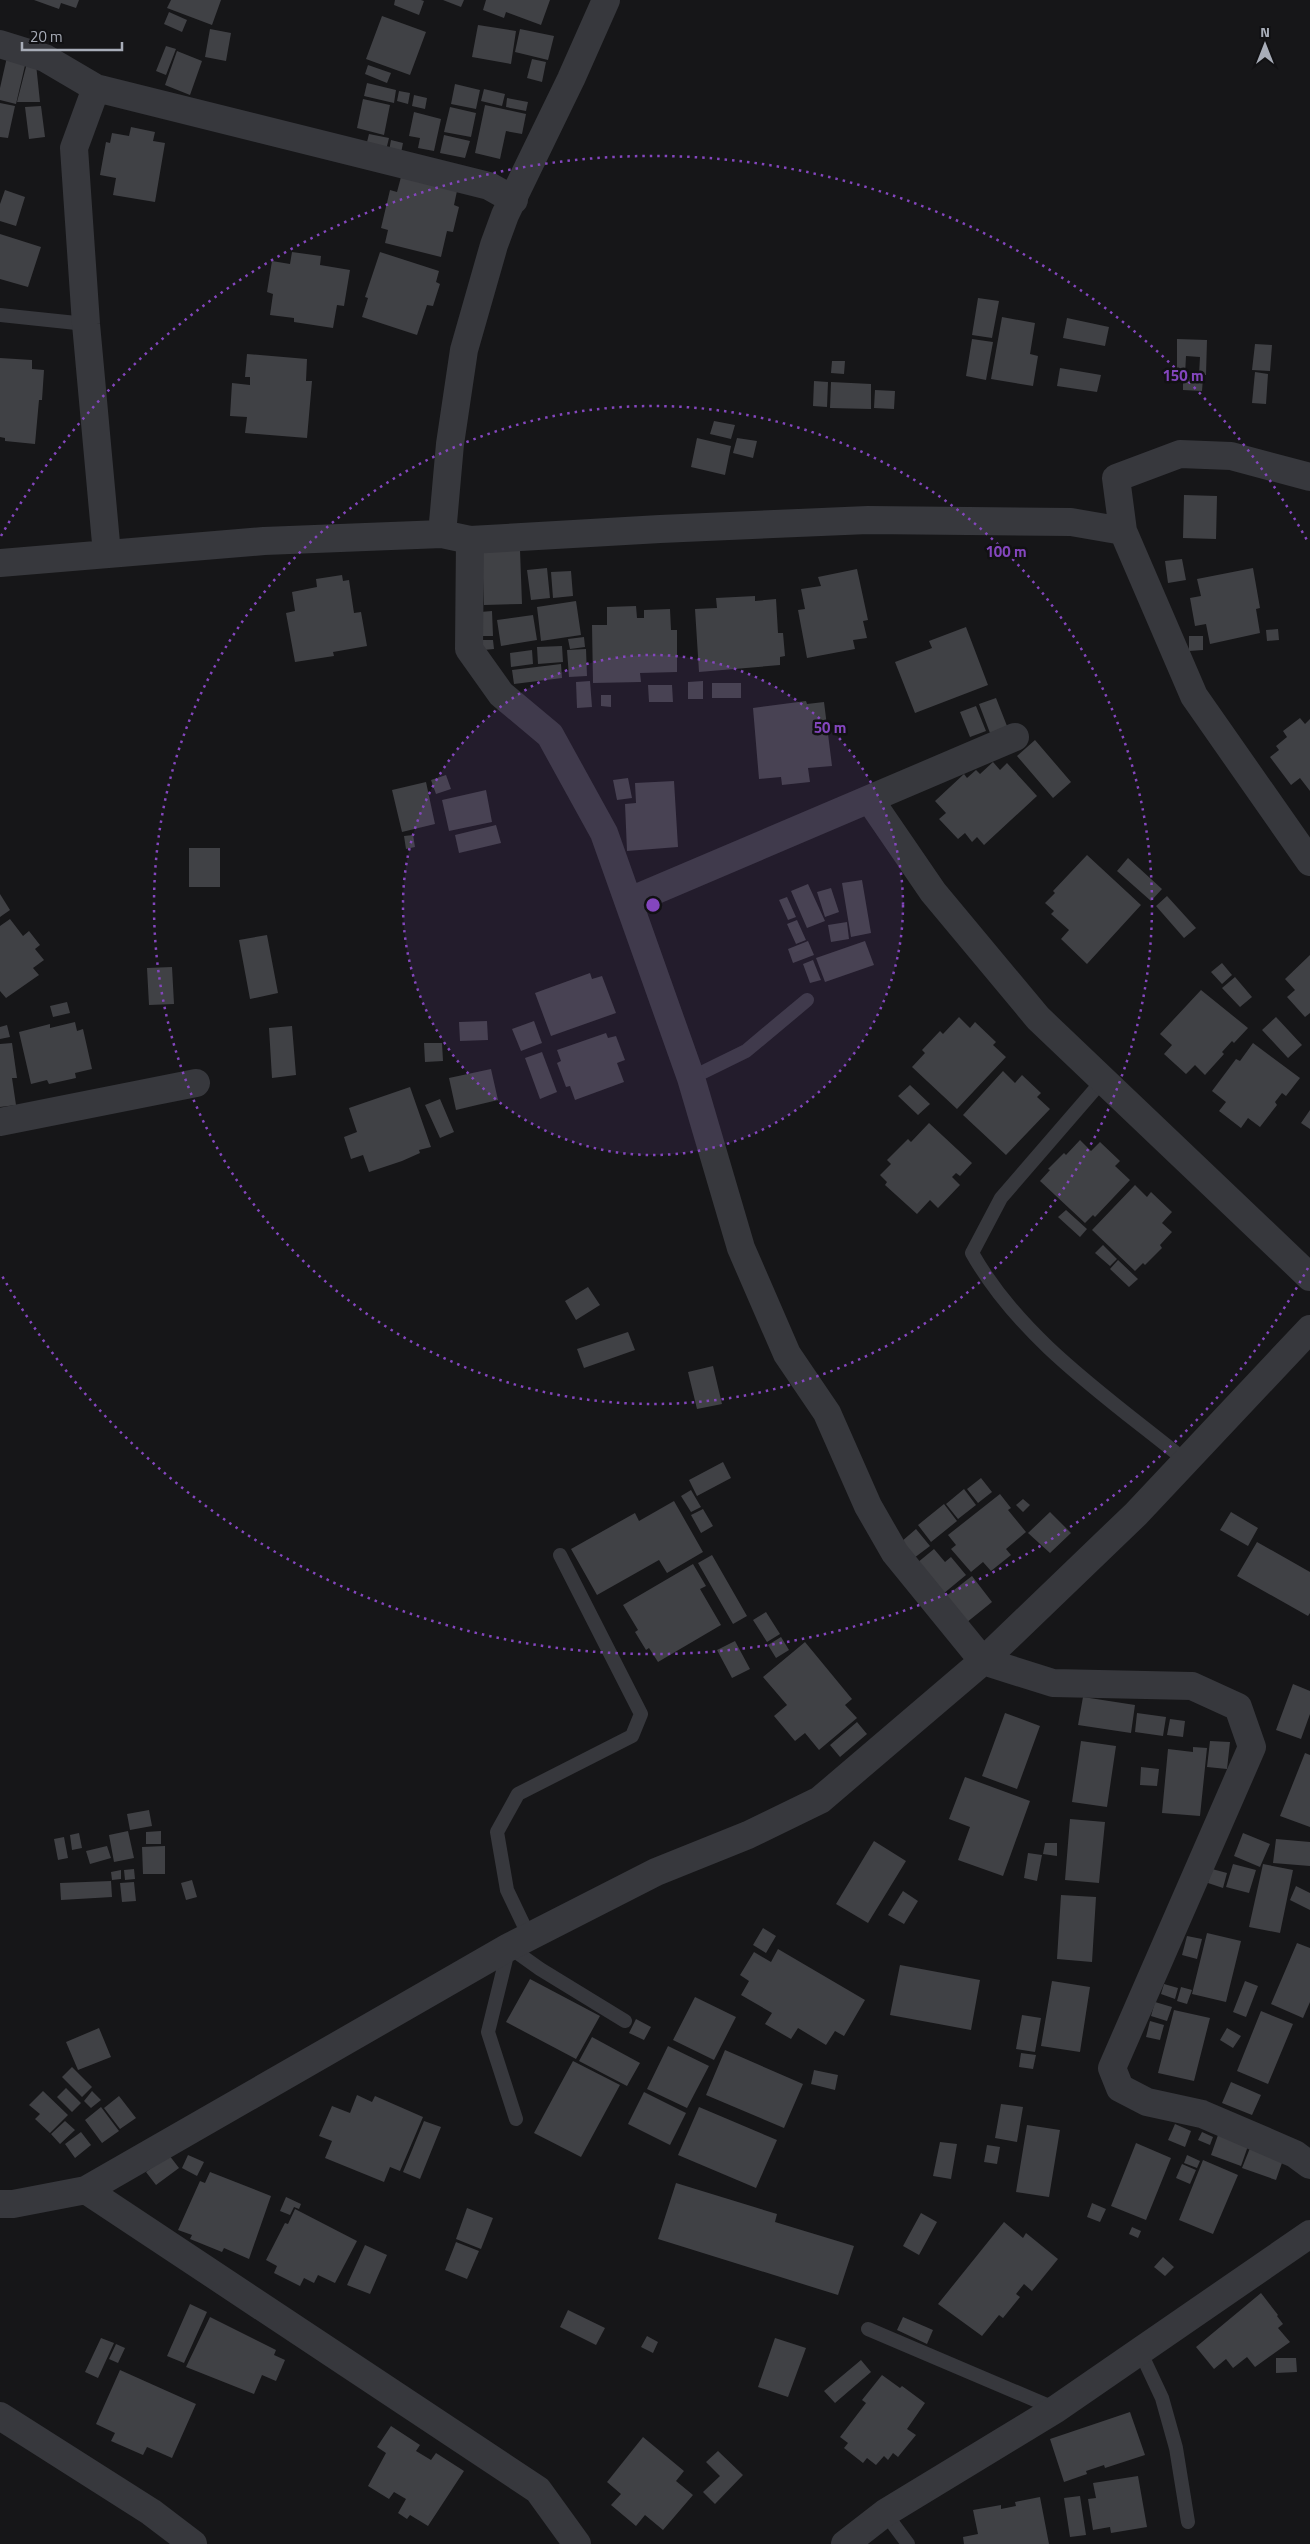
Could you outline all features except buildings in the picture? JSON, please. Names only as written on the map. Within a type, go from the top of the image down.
[{"type":"street","points":[[442,534],[450,444],[464,350],[494,246],[505,215],[514,200],[606,0]]},
{"type":"street","points":[[0,44],[45,58],[96,88],[488,186],[514,200]]},
{"type":"street","points":[[96,88],[74,148],[86,324],[107,554]]},
{"type":"street","points":[[1310,477],[1231,456],[1180,454],[1116,478],[1124,531],[1194,696],[1310,862]]},
{"type":"street","points":[[0,563],[264,541],[442,534],[470,540],[868,520],[1071,522],[1124,531]]},
{"type":"street","points":[[470,540],[468,649],[501,694],[550,735],[604,833],[630,901],[691,1078],[741,1248],[787,1354],[827,1413],[868,1506],[895,1554],[983,1661],[1053,1683],[1192,1686],[1238,1707],[1252,1747],[1112,2068],[1120,2088],[1147,2102],[1202,2114],[1295,2154],[1310,2165]]},
{"type":"street","points":[[630,901],[1015,738]]},
{"type":"street","points":[[870,800],[939,900],[1038,1018],[1310,1277]]},
{"type":"street","points":[[0,1122],[196,1082]]},
{"type":"street","points":[[0,2204],[13,2204],[86,2190],[519,1941],[656,1872],[748,1835],[820,1800],[983,1661],[1136,1514],[1310,1329]]},
{"type":"street","points":[[86,2190],[538,2490],[577,2544]]},
{"type":"street","points":[[845,2544],[885,2512],[1056,2409],[1310,2234]]},
{"type":"street","points":[[0,2416],[151,2512],[193,2544]]},
{"type":"lane","points":[[0,315],[86,324]]},
{"type":"lane","points":[[691,1078],[746,1051],[807,1000]]},
{"type":"lane","points":[[1104,1080],[1001,1198],[972,1253],[988,1280],[1057,1356],[1186,1461]]},
{"type":"lane","points":[[560,1555],[641,1714],[632,1736],[518,1794],[497,1832],[507,1890],[519,1941],[540,1969],[625,2021]]},
{"type":"lane","points":[[516,2119],[488,2032],[519,1941]]},
{"type":"lane","points":[[868,2329],[1056,2409]]},
{"type":"lane","points":[[1140,2351],[1162,2398],[1176,2448],[1188,2522]]},
{"type":"lane","points":[[885,2512],[908,2544]]}]
